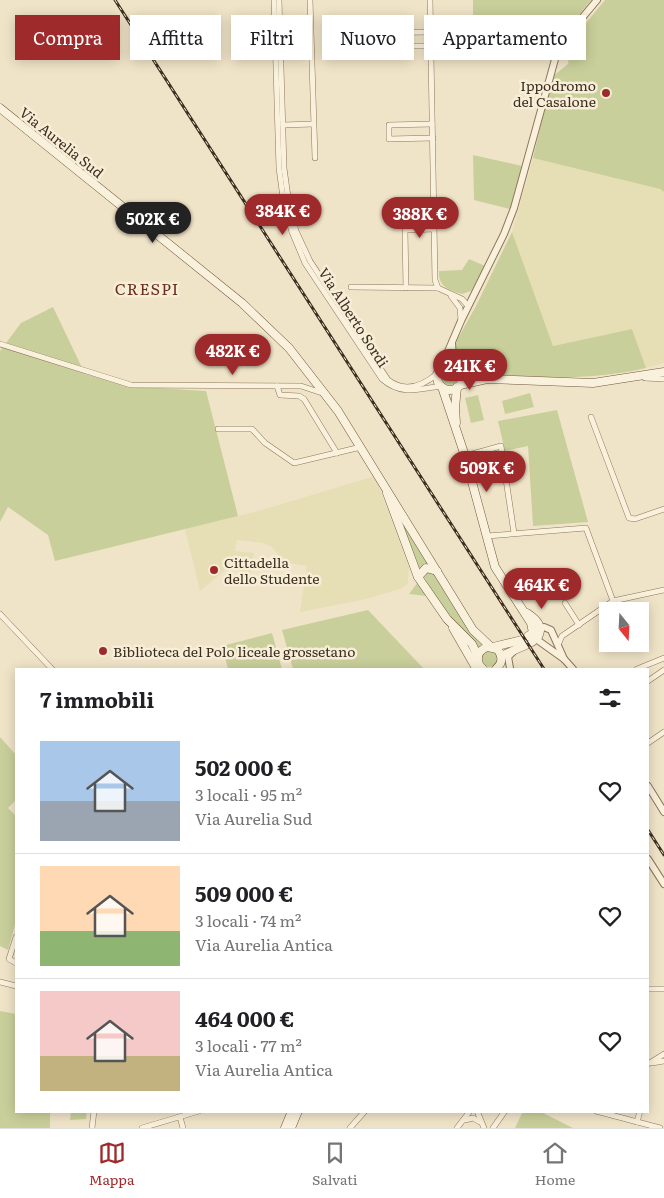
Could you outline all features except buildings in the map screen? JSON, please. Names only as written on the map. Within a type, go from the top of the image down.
[{"type":"main road","name":"Via Aurelia Sud","points":[[0,108],[242,302],[290,348],[316,386],[327,394],[379,476]]},
{"type":"main road","points":[[457,428],[438,381],[439,372],[450,364],[472,377],[487,380],[571,383],[635,377],[664,372]]},
{"type":"main road","points":[[460,369],[463,377],[459,386],[455,408],[457,428],[495,567],[531,623],[530,639]]},
{"type":"main road","points":[[442,387],[450,390],[459,386],[487,380]]},
{"type":"main road","points":[[379,476],[473,630],[501,658]]},
{"type":"main road","points":[[379,476],[418,577],[479,665]]},
{"type":"main road","points":[[418,577],[426,568],[430,567],[437,571]]},
{"type":"main road","points":[[496,668],[501,658],[530,639],[540,628],[536,620],[520,608]]},
{"type":"main road","points":[[451,624],[469,640],[479,665]]},
{"type":"main road","points":[[479,665],[481,650],[530,639]]},
{"type":"main road","points":[[285,1128],[291,1113]]},
{"type":"main road","points":[[291,1128],[297,1113]]},
{"type":"street","name":"Via Alberto Sordi","points":[[274,0],[281,189],[286,214],[299,251],[316,281],[382,379],[394,388],[405,391],[442,387]]},
{"type":"street","name":"Via Alberto Sordi","points":[[279,0],[284,168],[289,204],[303,250],[320,279],[383,373],[392,382],[404,387],[414,387],[428,382],[439,372]]},
{"type":"street","points":[[310,0],[315,158]]},
{"type":"street","points":[[430,0],[430,15]]},
{"type":"street","points":[[439,372],[468,306],[504,234],[514,208],[557,52],[572,30],[597,0]]},
{"type":"street","points":[[431,60],[435,280],[438,288]]},
{"type":"street","points":[[283,125],[313,124]]},
{"type":"street","points":[[432,124],[389,125],[389,139],[433,138]]},
{"type":"street","points":[[406,288],[405,230],[434,229]]},
{"type":"street","points":[[351,286],[438,288],[462,299],[473,297]]},
{"type":"street","points":[[450,295],[457,304],[461,321]]},
{"type":"street","points":[[462,299],[468,306]]},
{"type":"street","points":[[457,304],[468,306]]},
{"type":"street","points":[[453,338],[452,354],[460,369]]},
{"type":"street","points":[[0,344],[130,385],[316,386]]},
{"type":"street","points":[[635,377],[664,379]]},
{"type":"street","points":[[301,386],[311,379]]},
{"type":"street","points":[[277,386],[280,395],[299,396],[304,399],[337,453]]},
{"type":"street","points":[[591,417],[629,518],[635,519],[664,508]]},
{"type":"street","points":[[218,429],[252,429],[265,443],[294,463],[361,447]]},
{"type":"street","points":[[465,456],[501,446],[514,533]]},
{"type":"street","points":[[487,536],[586,528],[613,601]]},
{"type":"street","points":[[558,646],[560,638],[613,601],[664,590]]},
{"type":"street","points":[[565,603],[579,625]]},
{"type":"street","points":[[0,614],[51,668]]},
{"type":"street","points":[[540,628],[547,627],[553,632],[564,659],[571,668]]},
{"type":"street","points":[[553,632],[567,633]]},
{"type":"street","points":[[530,639],[564,659]]},
{"type":"street","points":[[510,668],[508,657],[518,648]]},
{"type":"street","points":[[501,658],[510,668]]},
{"type":"street","points":[[639,668],[664,658]]},
{"type":"street","points":[[649,680],[664,670]]},
{"type":"street","points":[[649,742],[664,732]]},
{"type":"street","points":[[649,788],[664,812]]},
{"type":"street","points":[[650,867],[664,884]]},
{"type":"street","points":[[15,939],[9,959],[15,962]]},
{"type":"street","points":[[0,982],[15,986]]},
{"type":"street","points":[[649,989],[664,989]]},
{"type":"street","points":[[649,1064],[664,1054]]},
{"type":"street","points":[[649,1064],[664,1061]]},
{"type":"street","points":[[92,1128],[94,1113]]},
{"type":"street","points":[[142,1128],[193,1113]]},
{"type":"street","points":[[351,1128],[363,1113]]},
{"type":"street","points":[[457,1128],[470,1113]]},
{"type":"street","points":[[473,1113],[484,1128]]},
{"type":"street","points":[[478,1113],[480,1122]]},
{"type":"street","points":[[493,1128],[503,1113]]},
{"type":"street","points":[[603,1113],[660,1128]]},
{"type":"street","points":[[637,1122],[639,1113]]},
{"type":"street","points":[[180,1117],[183,1128]]},
{"type":"street","points":[[463,1122],[471,1118],[480,1122]]},
{"type":"shaded area","points":[[533,158],[660,189],[664,192],[664,363],[646,368],[632,329],[553,346],[512,232]]},
{"type":"shaded area","points":[[375,476],[409,567],[408,583],[403,588],[366,599],[300,612],[307,566],[284,562],[272,547],[264,543],[237,540],[235,551],[254,553],[251,573],[225,570],[200,591],[185,529],[262,510]]},
{"type":"green space","points":[[473,0],[591,0],[579,15],[473,15]]},
{"type":"green space","name":"Ippodromo del Casalone","points":[[605,0],[664,0],[664,192],[660,189],[533,158],[552,77],[568,64],[568,60],[586,60],[586,23]]},
{"type":"green space","points":[[473,155],[522,166],[510,209],[474,200]]},
{"type":"green space","points":[[512,232],[553,346],[632,329],[646,368],[581,377],[473,373],[466,369],[458,359],[455,348],[457,340],[476,306]]},
{"type":"green space","points":[[469,259],[485,266],[471,291],[462,294],[445,287],[440,281],[439,271],[462,270]]},
{"type":"green space","points":[[53,307],[85,374],[127,386],[206,391],[238,516],[55,561],[48,535],[8,507],[0,522],[0,351],[21,323]]},
{"type":"green space","points":[[447,369],[453,369],[458,374],[456,383],[447,385],[442,380],[442,374]]},
{"type":"green space","points":[[530,393],[534,407],[505,414],[502,401]]},
{"type":"green space","points":[[478,395],[484,420],[471,423],[465,398]]},
{"type":"green space","points":[[557,410],[588,522],[533,526],[528,446],[505,451],[498,421]]},
{"type":"green space","points":[[394,502],[429,564],[421,567],[418,571]]},
{"type":"green space","points":[[433,571],[482,645],[477,649],[443,609],[424,577],[424,572]]},
{"type":"green space","points":[[418,582],[427,596],[409,594]]},
{"type":"green space","points":[[368,610],[423,668],[293,668],[282,630]]},
{"type":"green space","points":[[272,633],[282,668],[228,668],[222,646]]},
{"type":"green space","points":[[489,651],[495,653],[497,659],[495,665],[489,667],[483,665],[481,659],[483,653]]},
{"type":"green space","points":[[0,737],[15,754],[15,801],[8,808],[15,815],[15,925],[8,950],[0,946]]},
{"type":"green space","points":[[0,1011],[15,1014],[15,1113],[50,1113],[50,1128],[0,1128]]},
{"type":"green space","points":[[71,1113],[87,1113],[86,1119],[70,1120]]},
{"type":"green space","points":[[522,1113],[543,1113],[573,1128],[515,1128]]},
{"type":"railway","points":[[115,0],[543,668]]},
{"type":"railway","points":[[649,832],[664,855]]},
{"type":"place","name":"Ippodromo del Casalone","points":[[606,93]]},
{"type":"place","name":"Cittadella dello Studente","points":[[214,570]]},
{"type":"place","name":"Biblioteca del Polo liceale grossetano","points":[[103,651]]},
{"type":"district","name":"CRESPI","points":[[147,288]]}]
